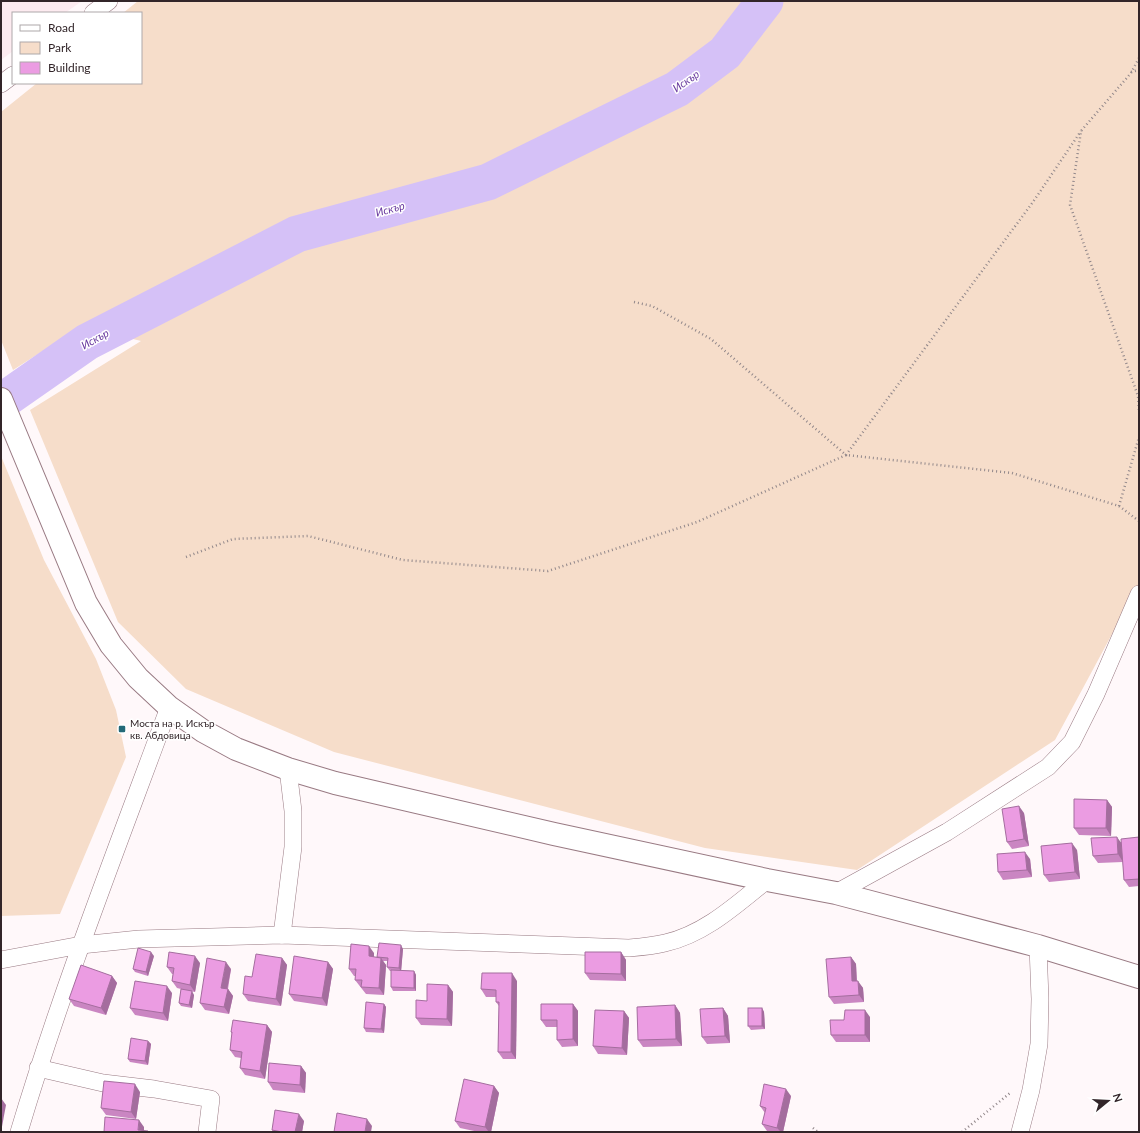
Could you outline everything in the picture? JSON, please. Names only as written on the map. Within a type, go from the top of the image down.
[{"type":"street","points":[[94,12],[109,1]]},
{"type":"street","points":[[1,84],[12,76]]},
{"type":"street","points":[[1,399],[86,603],[110,645],[138,678],[169,707],[203,731],[236,749],[288,769],[335,783],[516,825],[767,880],[836,893],[1038,946],[1139,977]]},
{"type":"street","points":[[836,893],[947,832],[1048,767],[1072,742],[1096,694],[1139,594]]},
{"type":"street","points":[[19,1132],[38,1068],[81,945],[169,707]]},
{"type":"street","points":[[282,935],[293,847],[293,812],[288,769]]},
{"type":"street","points":[[1,960],[81,945],[139,940],[282,935],[629,948],[666,943],[694,932],[723,915],[767,880]]},
{"type":"street","points":[[1020,1132],[1031,1090],[1039,1044],[1040,999],[1038,946]]},
{"type":"street","points":[[38,1068],[103,1083],[154,1089],[212,1099],[207,1132]]},
{"type":"path","points":[[186,557],[233,540],[308,536],[403,560],[548,571],[696,522],[846,455],[1028,209],[1081,131],[1131,72],[1139,58]]},
{"type":"path","points":[[1131,72],[1139,70]]},
{"type":"path","points":[[1081,131],[1070,205],[1138,396],[1139,411]]},
{"type":"path","points":[[634,302],[652,306],[712,339],[846,455],[1012,473],[1118,506],[1139,521]]},
{"type":"path","points":[[1118,506],[1139,437]]},
{"type":"path","points":[[962,1132],[1033,1074]]},
{"type":"path","points":[[813,1128],[818,1132]]},
{"type":"shaded area","points":[[1,1],[82,1],[66,12],[12,12],[12,52],[1,60]]},
{"type":"green space","points":[[138,1],[1139,1],[1139,584],[1055,740],[857,870],[705,848],[334,752],[186,689],[118,622],[30,410],[141,341],[82,326],[13,370],[1,340],[1,112],[36,84],[142,84],[142,12],[124,12]]},
{"type":"green space","points":[[1,456],[44,560],[96,659],[116,710],[126,757],[60,914],[1,916]]},
{"type":"building","points":[[1074,799],[1107,800],[1106,828],[1074,828]]},
{"type":"building","points":[[1019,806],[1024,839],[1007,842],[1002,809]]},
{"type":"building","points":[[1117,837],[1118,854],[1093,856],[1091,838]]},
{"type":"building","points":[[1139,837],[1139,879],[1124,880],[1121,839]]},
{"type":"building","points":[[1072,843],[1075,872],[1044,875],[1041,846]]},
{"type":"building","points":[[1025,852],[1027,870],[998,872],[997,854]]},
{"type":"building","points":[[379,943],[401,945],[399,968],[387,967],[388,958],[377,957]]},
{"type":"building","points":[[351,944],[369,946],[369,956],[381,958],[379,988],[361,987],[362,980],[355,980],[356,969],[349,969]]},
{"type":"building","points":[[138,948],[151,952],[146,972],[133,969]]},
{"type":"building","points":[[169,952],[195,956],[190,985],[172,981],[174,968],[167,967]]},
{"type":"building","points":[[585,952],[621,952],[621,974],[585,973]]},
{"type":"building","points":[[256,954],[282,958],[276,999],[243,994],[245,976],[252,977]]},
{"type":"building","points":[[294,956],[328,962],[322,998],[289,994]]},
{"type":"building","points":[[851,957],[852,981],[858,981],[859,995],[829,997],[826,959]]},
{"type":"building","points":[[207,958],[226,962],[221,988],[228,989],[224,1007],[200,1003]]},
{"type":"building","points":[[81,965],[112,976],[101,1008],[69,999]]},
{"type":"building","points":[[391,970],[414,971],[414,988],[391,987]]},
{"type":"building","points":[[482,973],[512,973],[511,1052],[498,1052],[499,1002],[496,1002],[496,990],[481,989]]},
{"type":"building","points":[[135,981],[167,986],[163,1013],[130,1008]]},
{"type":"building","points":[[427,984],[448,985],[447,1019],[416,1018],[416,1000],[427,1001]]},
{"type":"building","points":[[181,989],[192,991],[189,1005],[179,1003]]},
{"type":"building","points":[[366,1002],[384,1004],[381,1029],[364,1028]]},
{"type":"building","points":[[541,1004],[573,1004],[573,1039],[557,1040],[557,1020],[541,1020]]},
{"type":"building","points":[[675,1005],[676,1039],[638,1040],[637,1007]]},
{"type":"building","points":[[723,1008],[725,1036],[702,1037],[700,1009]]},
{"type":"building","points":[[748,1008],[762,1008],[762,1026],[748,1026]]},
{"type":"building","points":[[595,1010],[624,1011],[622,1048],[593,1046]]},
{"type":"building","points":[[845,1010],[865,1010],[865,1035],[831,1035],[830,1020],[844,1020]]},
{"type":"building","points":[[233,1020],[267,1025],[260,1071],[240,1068],[242,1052],[230,1050]]},
{"type":"building","points":[[131,1038],[148,1041],[145,1061],[128,1059]]},
{"type":"building","points":[[269,1063],[301,1066],[300,1085],[268,1082]]},
{"type":"building","points":[[464,1079],[494,1086],[485,1127],[455,1121]]},
{"type":"building","points":[[104,1081],[135,1084],[131,1112],[101,1108]]},
{"type":"building","points":[[764,1084],[786,1089],[777,1128],[762,1124],[766,1108],[760,1106]]},
{"type":"building","points":[[275,1110],[299,1114],[295,1132],[272,1130]]},
{"type":"building","points":[[337,1113],[367,1119],[365,1132],[334,1132]]},
{"type":"building","points":[[105,1117],[139,1120],[138,1130],[148,1132],[104,1132]]},
{"type":"waterway","name":"Искър","points":[[1,402],[87,342],[297,234],[488,182],[677,89],[725,53],[765,1]]},
{"type":"place","name":"Моста на р. Искър кв. Абдовица","points":[[122,729]]}]
